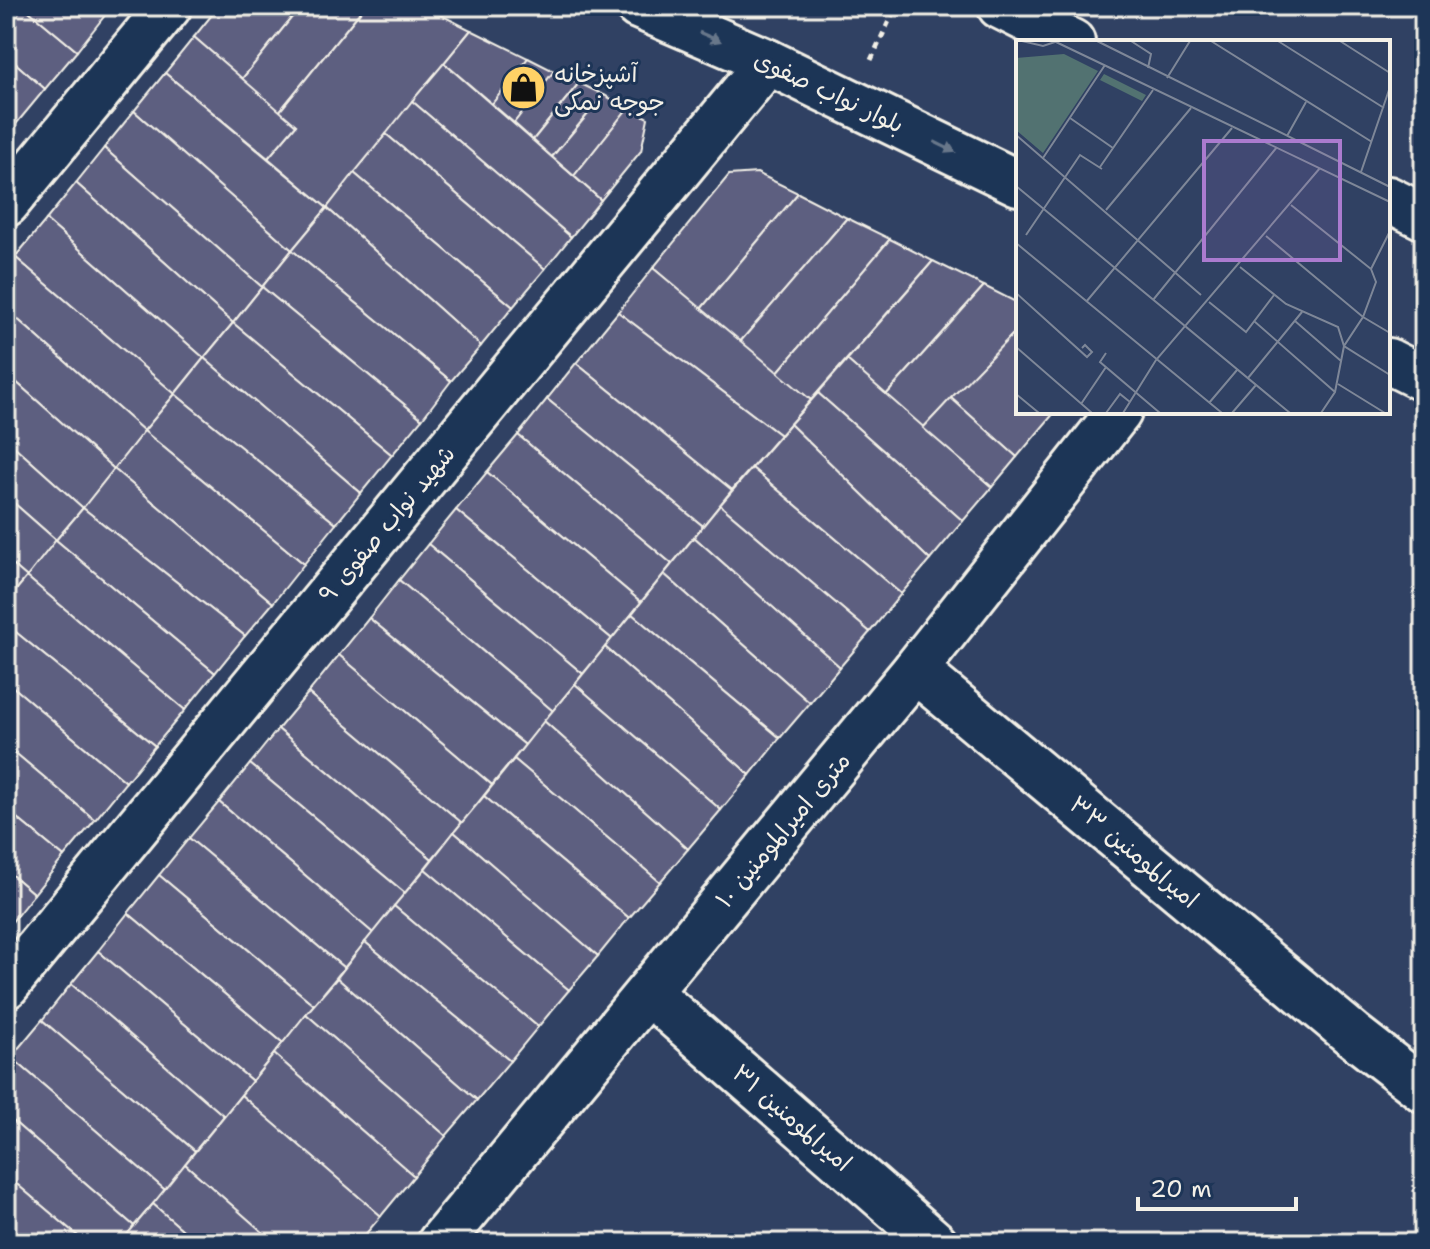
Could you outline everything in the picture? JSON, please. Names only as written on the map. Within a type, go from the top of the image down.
[{"type":"street","points":[[6,204],[169,6]]},
{"type":"street","name":"بلوار نواب صفوی","points":[[638,6],[768,62],[1016,182]]},
{"type":"street","points":[[1000,6],[1068,40]]},
{"type":"street","name":"شهید نواب صفوی ۹","points":[[6,986],[768,62]]},
{"type":"street","points":[[1390,200],[1424,217]]},
{"type":"street","points":[[1390,362],[1424,379]]},
{"type":"street","name":"۱۰ متری امیرالمومنین","points":[[440,1243],[915,670],[1117,414]]},
{"type":"street","name":"امیرالمومنین ۳۳","points":[[915,670],[1352,1034],[1424,1090]]},
{"type":"street","name":"امیرالمومنین ۳۱","points":[[649,993],[935,1243]]},
{"type":"building","points":[[6,6],[23,6],[77,51],[45,89],[6,55]]},
{"type":"building","points":[[23,6],[96,6],[106,14],[77,51]]},
{"type":"building","points":[[96,6],[113,6],[106,14]]},
{"type":"building","points":[[219,6],[301,6],[242,79],[194,37]]},
{"type":"building","points":[[301,6],[365,6],[279,112],[242,79]]},
{"type":"building","points":[[365,6],[423,6],[471,30],[327,208],[268,158],[296,125],[279,112]]},
{"type":"building","points":[[471,30],[528,58],[492,104],[444,63]]},
{"type":"building","points":[[194,37],[296,125],[268,158],[165,73]]},
{"type":"building","points":[[6,55],[45,89],[16,124],[6,116]]},
{"type":"building","name":"آشپزخانه جوجه نمکی","points":[[528,58],[554,71],[514,123],[492,104]]},
{"type":"building","points":[[444,63],[601,200],[571,237],[412,101]]},
{"type":"building","points":[[554,71],[579,83],[533,140],[514,123]]},
{"type":"building","points":[[165,73],[327,208],[292,250],[134,111]]},
{"type":"building","points":[[579,83],[604,95],[552,157],[533,140]]},
{"type":"building","points":[[604,95],[628,108],[574,176],[552,157]]},
{"type":"building","points":[[412,101],[571,237],[545,269],[386,134]]},
{"type":"building","points":[[628,108],[648,118],[641,151],[601,200],[574,176]]},
{"type":"building","points":[[134,111],[292,250],[262,287],[104,148]]},
{"type":"building","points":[[6,116],[16,124],[6,137]]},
{"type":"building","points":[[386,134],[545,269],[513,307],[354,173]]},
{"type":"building","points":[[104,148],[262,287],[233,323],[76,183]]},
{"type":"building","points":[[354,173],[513,307],[481,346],[327,208]]},
{"type":"building","points":[[757,173],[798,193],[701,309],[653,268],[729,175]]},
{"type":"building","points":[[76,183],[233,323],[204,358],[46,220]]},
{"type":"building","points":[[798,193],[847,218],[740,342],[701,309]]},
{"type":"building","points":[[327,208],[481,346],[451,381],[292,250]]},
{"type":"building","points":[[847,218],[890,239],[777,373],[740,342]]},
{"type":"building","points":[[46,220],[204,358],[175,394],[15,257]]},
{"type":"building","points":[[890,239],[933,261],[811,400],[777,373]]},
{"type":"building","points":[[292,250],[451,381],[422,419],[262,287]]},
{"type":"building","points":[[15,257],[175,394],[144,431],[6,309],[6,268]]},
{"type":"building","points":[[933,261],[984,286],[886,395],[847,360]]},
{"type":"building","points":[[653,268],[811,400],[780,435],[618,312]]},
{"type":"building","points":[[984,286],[1016,302],[1016,331],[923,428],[886,395]]},
{"type":"building","points":[[262,287],[422,419],[392,455],[233,323]]},
{"type":"building","points":[[6,309],[144,431],[114,469],[6,373]]},
{"type":"building","points":[[618,312],[780,435],[732,490],[576,363]]},
{"type":"building","points":[[233,323],[392,455],[361,493],[204,358]]},
{"type":"building","points":[[1016,331],[1016,414],[1053,414],[1017,457],[951,398]]},
{"type":"building","points":[[204,358],[361,493],[336,524],[175,394]]},
{"type":"building","points":[[847,360],[992,487],[963,521],[818,393]]},
{"type":"building","points":[[576,363],[732,490],[703,526],[547,399]]},
{"type":"building","points":[[6,373],[114,469],[83,508],[6,439]]},
{"type":"building","points":[[818,393],[963,521],[930,560],[790,424]]},
{"type":"building","points":[[175,394],[336,524],[304,564],[144,431]]},
{"type":"building","points":[[951,398],[1017,457],[992,487],[923,428]]},
{"type":"building","points":[[547,399],[703,526],[672,564],[518,435]]},
{"type":"building","points":[[790,424],[930,560],[901,594],[752,468]]},
{"type":"building","points":[[144,431],[304,564],[273,603],[114,469]]},
{"type":"building","points":[[518,435],[672,564],[641,602],[487,472]]},
{"type":"building","points":[[6,439],[83,508],[56,540],[6,496]]},
{"type":"building","points":[[752,468],[901,594],[870,632],[720,505]]},
{"type":"building","points":[[114,469],[273,603],[245,636],[83,508]]},
{"type":"building","points":[[487,472],[641,602],[612,639],[456,510]]},
{"type":"building","points":[[6,496],[56,540],[27,577],[6,559]]},
{"type":"building","points":[[720,505],[870,632],[840,667],[694,537]]},
{"type":"building","points":[[83,508],[245,636],[215,673],[56,540]]},
{"type":"building","points":[[456,510],[612,639],[583,674],[428,544]]},
{"type":"building","points":[[694,537],[840,667],[810,703],[664,574]]},
{"type":"building","points":[[56,540],[215,673],[185,710],[27,577]]},
{"type":"building","points":[[428,544],[583,674],[553,711],[399,580]]},
{"type":"building","points":[[6,559],[27,577],[6,602]]},
{"type":"building","points":[[664,574],[810,703],[780,738],[632,614]]},
{"type":"building","points":[[27,577],[185,710],[155,746],[6,624],[6,602]]},
{"type":"building","points":[[399,580],[553,711],[525,745],[369,618]]},
{"type":"building","points":[[632,614],[780,738],[750,775],[605,647]]},
{"type":"building","points":[[369,618],[525,745],[492,785],[339,655]]},
{"type":"building","points":[[6,624],[155,746],[126,782],[6,681]]},
{"type":"building","points":[[605,647],[750,775],[721,810],[575,684]]},
{"type":"building","points":[[339,655],[492,785],[462,823],[308,693]]},
{"type":"building","points":[[6,681],[126,782],[95,820],[6,745]]},
{"type":"building","points":[[575,684],[721,810],[688,849],[544,721]]},
{"type":"building","points":[[308,693],[462,823],[432,859],[278,729]]},
{"type":"building","points":[[544,721],[688,849],[660,882],[514,759]]},
{"type":"building","points":[[278,729],[432,859],[405,893],[250,764]]},
{"type":"building","points":[[6,745],[95,820],[64,857],[6,809]]},
{"type":"building","points":[[514,759],[660,882],[629,918],[484,796]]},
{"type":"building","points":[[250,764],[405,893],[373,933],[219,802]]},
{"type":"building","points":[[484,796],[629,918],[598,956],[454,832]]},
{"type":"building","points":[[219,802],[373,933],[344,968],[189,838]]},
{"type":"building","points":[[6,809],[64,857],[34,894],[6,870]]},
{"type":"building","points":[[454,832],[598,956],[569,990],[425,869]]},
{"type":"building","points":[[189,838],[344,968],[314,1005],[159,875]]},
{"type":"building","points":[[425,869],[569,990],[538,1027],[394,906]]},
{"type":"building","points":[[6,870],[34,894],[7,928],[6,927]]},
{"type":"building","points":[[159,875],[314,1005],[283,1043],[128,913]]},
{"type":"building","points":[[394,906],[538,1027],[510,1061],[365,942]]},
{"type":"building","points":[[128,913],[283,1043],[252,1081],[98,951]]},
{"type":"building","points":[[365,942],[510,1061],[477,1100],[337,978]]},
{"type":"building","points":[[98,951],[252,1081],[224,1116],[71,984]]},
{"type":"building","points":[[337,978],[477,1100],[446,1136],[306,1014]]},
{"type":"building","points":[[71,984],[224,1116],[195,1151],[42,1020]]},
{"type":"building","points":[[306,1014],[446,1136],[414,1176],[274,1054]]},
{"type":"building","points":[[42,1020],[195,1151],[165,1190],[11,1057]]},
{"type":"building","points":[[274,1054],[414,1176],[381,1216],[241,1095]]},
{"type":"building","points":[[11,1057],[165,1190],[134,1226],[6,1115],[6,1063]]},
{"type":"building","points":[[241,1095],[381,1216],[358,1243],[275,1243],[185,1164]]},
{"type":"building","points":[[6,1115],[134,1226],[121,1243],[86,1243],[6,1175]]},
{"type":"building","points":[[185,1164],[275,1243],[198,1243],[153,1204]]},
{"type":"building","points":[[6,1175],[86,1243],[10,1243],[6,1240]]},
{"type":"building","points":[[153,1204],[198,1243],[129,1243],[124,1238]]},
{"type":"place","name":"آشپزخانه جوجه نمکی","points":[[523,88]]}]
